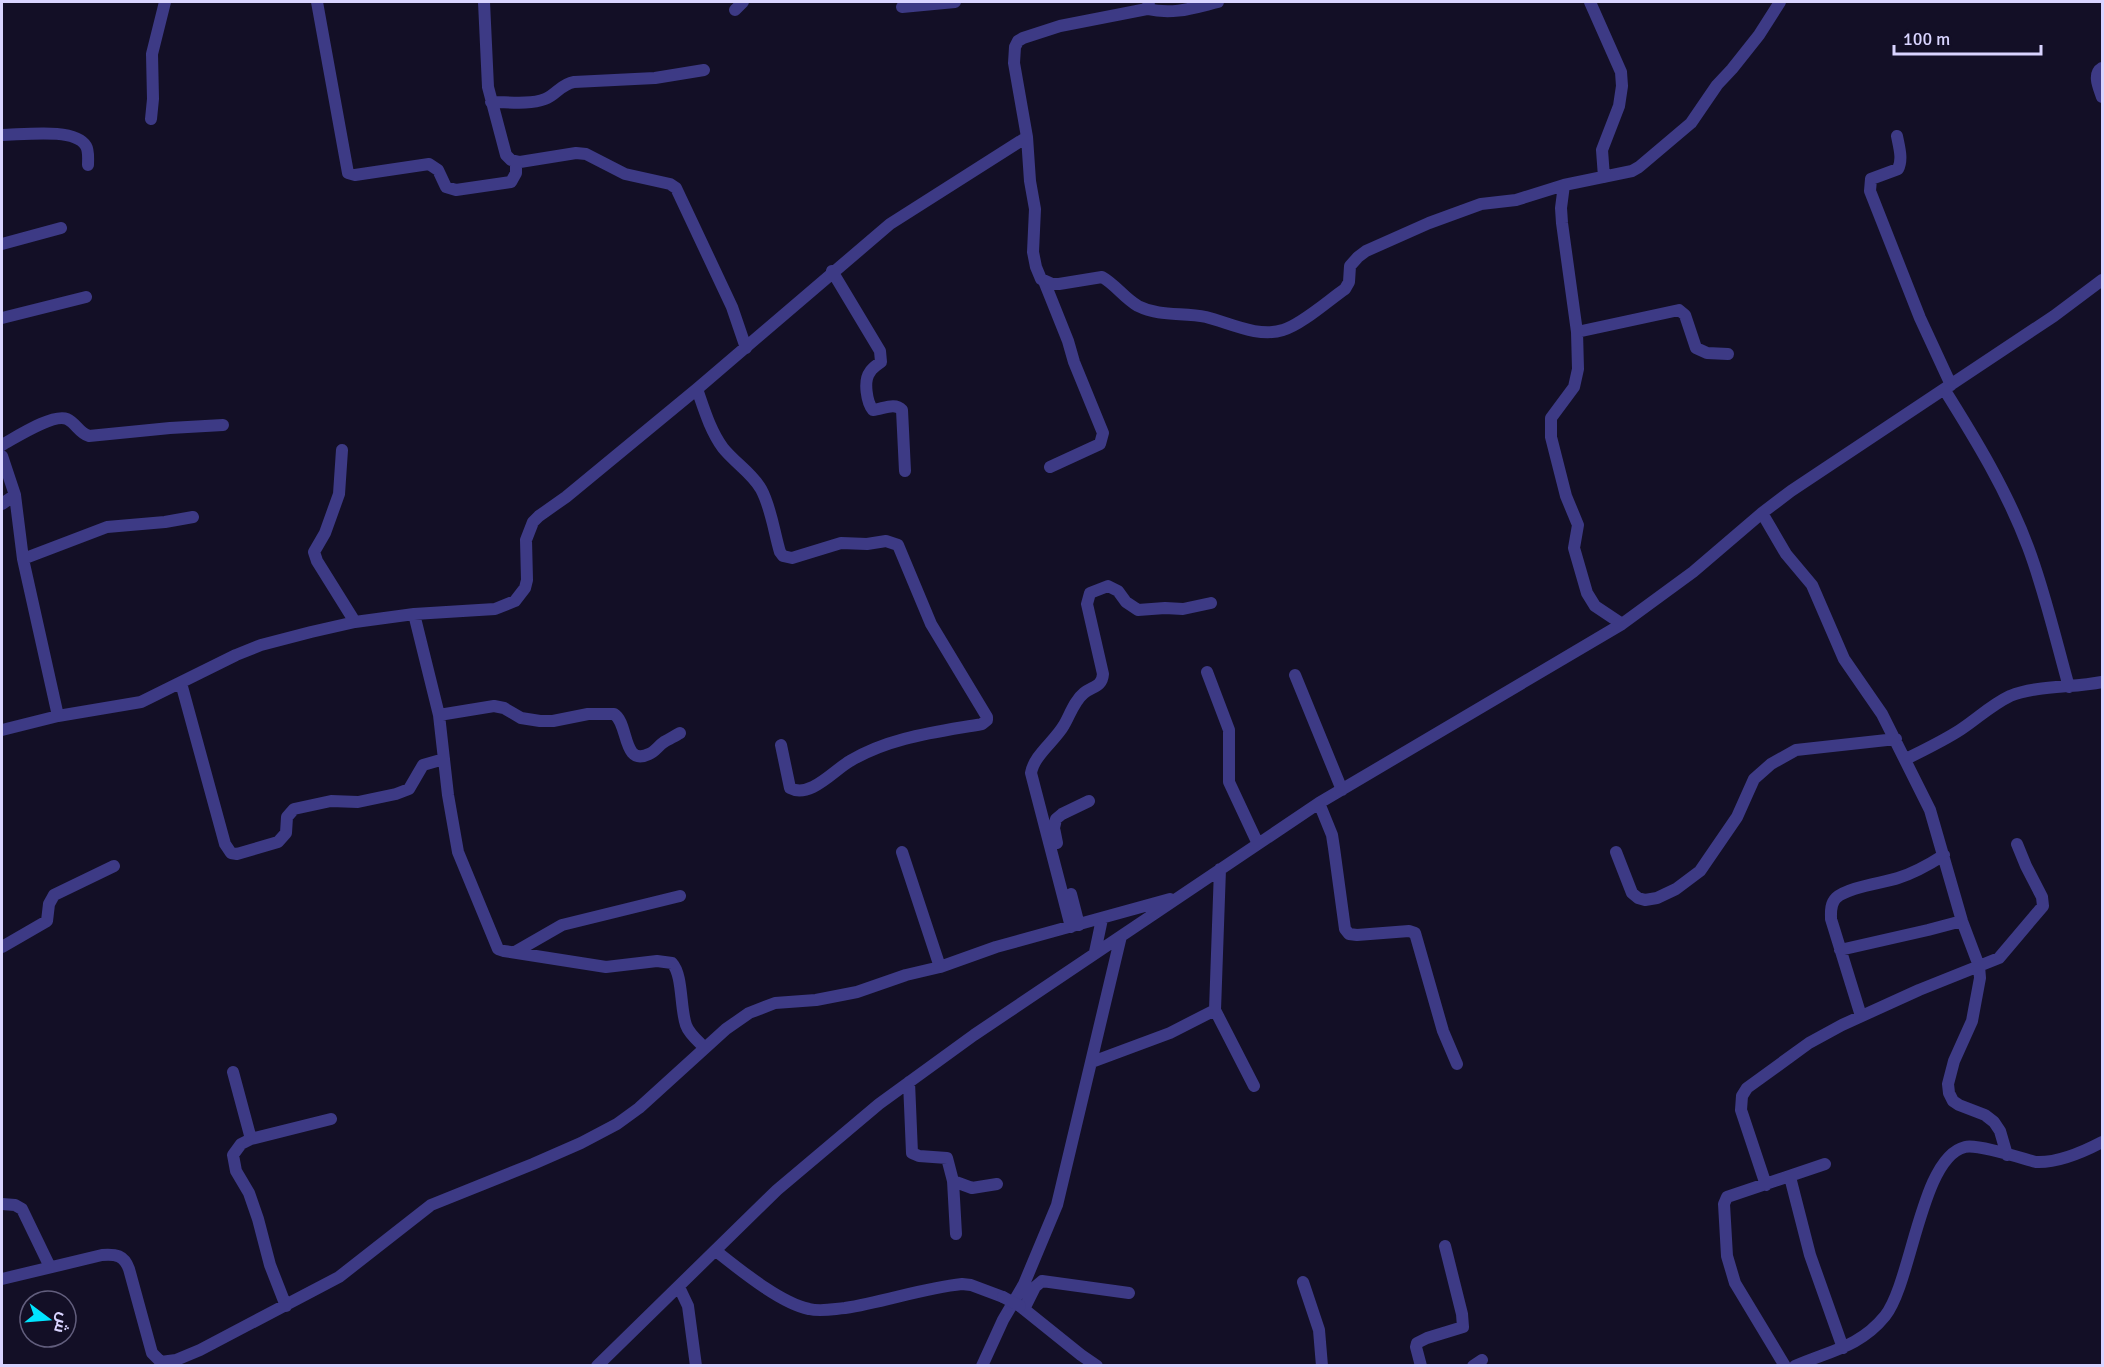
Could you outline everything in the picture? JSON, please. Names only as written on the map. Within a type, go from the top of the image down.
[{"type":"street","points":[[151,119],[152,54],[165,2]]},
{"type":"street","points":[[317,2],[348,173],[356,175],[429,164],[438,170],[446,187],[456,190],[511,182],[516,173],[516,162]]},
{"type":"street","points":[[484,2],[488,87],[506,155],[516,162],[576,153],[586,154],[625,174],[670,184],[676,189],[732,308],[746,348]]},
{"type":"street","points":[[902,8],[955,2]]},
{"type":"street","points":[[1050,467],[1100,444],[1104,433],[1074,362],[1044,281],[1038,274],[1034,252],[1035,209],[1030,181],[1027,137],[1014,63],[1015,47],[1023,38],[1060,26],[1148,5],[1167,12],[1175,12],[1218,2]]},
{"type":"street","points":[[1590,2],[1621,72],[1617,113],[1602,150],[1604,177]]},
{"type":"street","points":[[1044,281],[1059,284],[1102,277],[1137,305],[1152,311],[1169,315],[1206,317],[1251,330],[1275,332],[1294,325],[1345,289],[1349,282],[1350,266],[1366,251],[1429,223],[1481,204],[1516,200],[1564,185],[1632,171],[1639,167],[1685,130],[1717,85],[1740,61],[1780,2]]},
{"type":"street","points":[[2103,68],[2098,70],[2096,75],[2103,97]]},
{"type":"street","points":[[491,102],[543,100],[573,82],[655,78],[704,70]]},
{"type":"street","points":[[2,135],[57,134],[74,137],[86,145],[88,165]]},
{"type":"street","points":[[1897,136],[1900,166],[1898,169],[1871,179],[1870,191],[1948,387],[2028,546],[2069,687]]},
{"type":"street","points":[[2,730],[58,716],[141,702],[261,645],[355,622],[414,614],[495,609],[515,601],[525,588],[527,580],[526,540],[533,522],[746,348],[832,271],[890,224],[1027,137]]},
{"type":"street","points":[[1564,185],[1562,223],[1576,332],[1577,379],[1574,387],[1551,418],[1551,437],[1566,496],[1578,525],[1574,548],[1587,593],[1594,606],[1622,624]]},
{"type":"street","points":[[2,244],[61,228]]},
{"type":"street","points":[[832,271],[880,351],[881,362],[870,371],[867,380],[870,405],[873,410],[894,405],[902,410],[905,471]]},
{"type":"street","points":[[597,1365],[814,1157],[909,1082],[974,1035],[1319,803],[1622,624],[1694,572],[1762,513],[2054,316],[2103,280]]},
{"type":"street","points":[[2,318],[86,297]]},
{"type":"street","points":[[1576,332],[1679,310],[1685,315],[1696,348],[1707,353],[1728,354]]},
{"type":"street","points":[[697,388],[706,417],[718,441],[724,450],[753,478],[764,495],[783,556],[792,558],[828,546],[852,542],[867,544],[886,541],[898,545],[931,624],[987,717],[982,724],[924,733],[872,751],[849,762],[818,785],[798,790],[790,788],[781,745]]},
{"type":"street","points":[[2,445],[60,418],[70,421],[84,435],[89,436],[224,425]]},
{"type":"street","points":[[342,450],[339,494],[325,533],[316,547],[315,556],[355,622]]},
{"type":"street","points":[[2,456],[5,475],[15,495],[23,559],[58,716]]},
{"type":"street","points":[[2,504],[15,495]]},
{"type":"street","points":[[1762,513],[1786,554],[1812,585],[1844,659],[1882,714],[1930,810],[1962,921],[1979,966],[1980,978],[1972,1021],[1954,1061],[1948,1084],[1949,1093],[1953,1101],[1959,1105],[1984,1115],[1994,1122],[2000,1131],[2007,1155]]},
{"type":"street","points":[[23,559],[107,527],[193,517]]},
{"type":"street","points":[[1075,926],[1031,772],[1035,762],[1064,726],[1079,699],[1102,681],[1103,674],[1087,604],[1088,598],[1095,590],[1108,586],[1118,591],[1126,602],[1138,610],[1183,609],[1211,603]]},
{"type":"street","points":[[414,614],[439,715],[454,833],[464,870],[498,949],[606,967],[657,961],[672,963],[678,976],[686,1024],[691,1034],[705,1048]]},
{"type":"street","points":[[1207,672],[1229,730],[1230,782],[1258,844]]},
{"type":"street","points":[[1295,675],[1342,790]]},
{"type":"street","points":[[181,682],[225,844],[231,853],[237,854],[278,842],[286,833],[287,816],[294,809],[330,801],[358,802],[396,794],[409,789],[423,765],[444,759]]},
{"type":"street","points":[[1906,759],[1962,729],[1980,714],[2009,697],[2030,691],[2103,682]]},
{"type":"street","points":[[439,715],[494,706],[504,708],[521,718],[540,721],[564,720],[588,714],[614,714],[621,721],[628,748],[634,754],[641,756],[651,753],[680,733]]},
{"type":"street","points":[[1616,852],[1632,893],[1645,900],[1657,898],[1676,889],[1700,872],[1737,817],[1754,779],[1770,764],[1796,750],[1896,739]]},
{"type":"street","points":[[1075,926],[1054,822],[1058,816],[1089,801]]},
{"type":"street","points":[[1319,803],[1332,836],[1345,929],[1349,934],[1357,935],[1409,930],[1415,933],[1443,1031],[1457,1064]]},
{"type":"street","points":[[1766,1185],[1741,1110],[1742,1096],[1753,1083],[1809,1043],[1919,990],[1999,958],[2043,906],[2042,897],[2025,866],[2017,844]]},
{"type":"street","points":[[902,852],[940,967]]},
{"type":"street","points":[[1861,1016],[1831,920],[1831,908],[1838,896],[1901,878],[1944,855]]},
{"type":"street","points":[[2,947],[47,921],[49,904],[54,895],[114,867]]},
{"type":"street","points":[[1220,869],[1215,1010],[1254,1086]]},
{"type":"street","points":[[2,1280],[113,1254],[126,1261],[152,1353],[160,1364],[176,1360],[200,1350],[339,1277],[431,1205],[534,1164],[617,1124],[639,1108],[740,1018],[761,1007],[776,1003],[836,997],[940,967],[996,947],[1185,895]]},
{"type":"street","points":[[515,952],[562,925],[680,896]]},
{"type":"street","points":[[1095,952],[1102,919]]},
{"type":"street","points":[[1840,950],[1962,921]]},
{"type":"street","points":[[982,1365],[1003,1320],[1024,1284],[1057,1205],[1121,936]]},
{"type":"street","points":[[1092,1062],[1170,1033],[1215,1010]]},
{"type":"street","points":[[233,1072],[251,1139]]},
{"type":"street","points":[[909,1082],[912,1152],[920,1156],[947,1158],[953,1181],[956,1234]]},
{"type":"street","points":[[286,1306],[270,1265],[249,1193],[233,1162],[233,1155],[236,1149],[251,1139],[331,1119]]},
{"type":"street","points":[[1795,1365],[1843,1347],[1868,1334],[1887,1313],[1899,1289],[1922,1211],[1946,1158],[1956,1150],[1973,1146],[2047,1162],[2061,1159],[2103,1142]]},
{"type":"street","points":[[1785,1365],[1735,1283],[1727,1256],[1723,1209],[1727,1197],[1825,1164]]},
{"type":"street","points":[[1790,1177],[1810,1255],[1843,1347]]},
{"type":"street","points":[[953,1181],[972,1188],[997,1184]]},
{"type":"street","points":[[2,1204],[15,1205],[22,1209],[50,1267]]},
{"type":"street","points":[[1421,1365],[1416,1347],[1418,1343],[1463,1327],[1462,1314],[1445,1246]]},
{"type":"street","points":[[716,1251],[763,1286],[800,1307],[810,1310],[858,1306],[962,1284],[971,1285],[1003,1297],[1022,1308],[1097,1365]]},
{"type":"street","points":[[1022,1308],[1035,1287],[1042,1281],[1129,1293]]},
{"type":"street","points":[[1303,1282],[1319,1330],[1322,1365]]},
{"type":"street","points":[[679,1287],[688,1306],[696,1365]]}]
